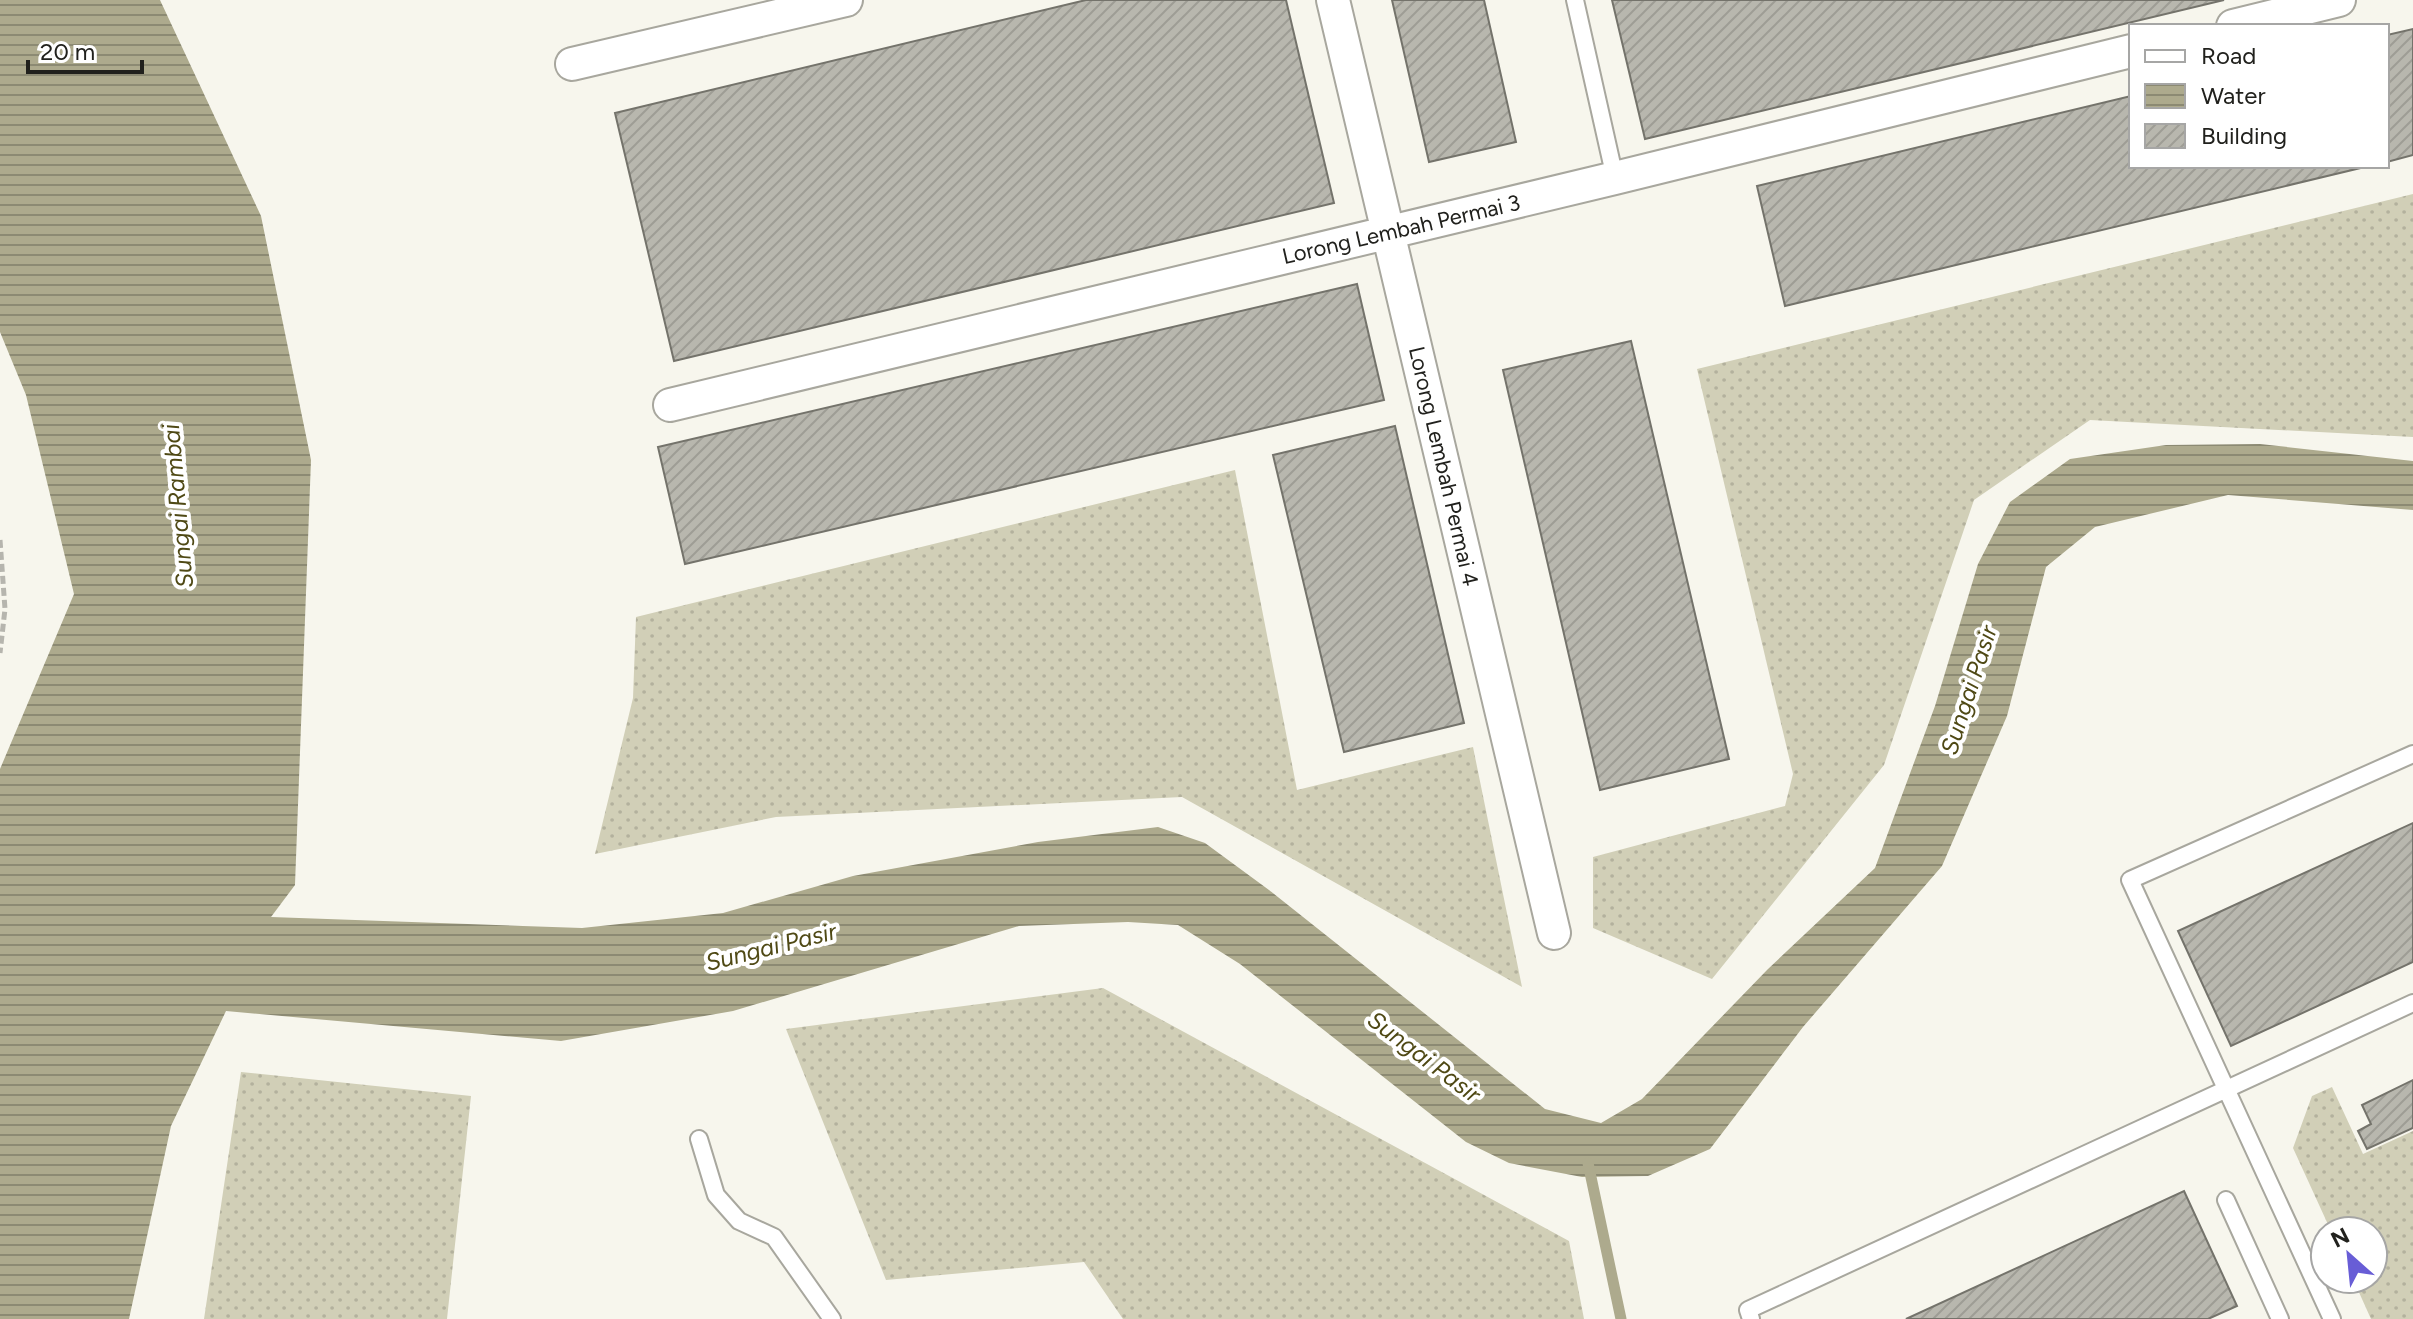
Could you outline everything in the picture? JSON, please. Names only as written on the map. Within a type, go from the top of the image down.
[{"type":"street","points":[[572,64],[846,0]]},
{"type":"street","name":"Lorong Lembah Permai 4","points":[[1333,0],[1554,933]]},
{"type":"street","points":[[2241,24],[2339,0]]},
{"type":"street","name":"Lorong Lembah Permai 3","points":[[670,405],[2129,51]]},
{"type":"lane","points":[[1575,0],[1615,178]]},
{"type":"lane","points":[[2328,1318],[2130,880],[2413,754]]},
{"type":"lane","points":[[1751,1319],[1748,1310],[2413,1003]]},
{"type":"lane","points":[[699,1139],[716,1195],[739,1221],[774,1237],[832,1319]]},
{"type":"lane","points":[[2226,1200],[2280,1319]]},
{"type":"path","points":[[0,540],[5,609],[0,653]]},
{"type":"shaded area","points":[[2413,194],[2413,437],[2090,420],[1974,500],[1884,765],[1712,979],[1593,928],[1593,857],[1785,806],[1793,774],[1697,369]]},
{"type":"shaded area","points":[[1235,470],[1297,790],[1473,747],[1522,987],[1182,797],[776,817],[595,854],[633,698],[636,617]]},
{"type":"shaded area","points":[[1103,988],[1569,1241],[1584,1319],[1123,1319],[1084,1262],[886,1280],[786,1029]]},
{"type":"shaded area","points":[[241,1072],[471,1096],[447,1319],[204,1319]]},
{"type":"shaded area","points":[[2332,1087],[2363,1154],[2413,1131],[2413,1319],[2371,1319],[2360,1295],[2389,1295],[2389,1215],[2324,1215],[2293,1148],[2312,1096]]},
{"type":"water","points":[[0,0],[160,0],[261,216],[311,460],[295,885],[271,917],[582,928],[723,913],[853,876],[1038,842],[1158,827],[1205,843],[1269,890],[1545,1109],[1601,1123],[1642,1099],[1768,969],[1875,868],[1935,706],[1978,564],[2010,502],[2070,459],[2166,445],[2260,444],[2413,461],[2413,510],[2228,495],[2095,527],[2046,567],[2007,716],[1942,866],[1803,1027],[1710,1149],[1648,1176],[1582,1177],[1509,1163],[1466,1142],[1240,964],[1178,925],[1128,922],[1019,926],[733,1011],[561,1041],[226,1011],[171,1126],[129,1319],[0,1319],[0,769],[74,594],[26,395],[0,332]]},
{"type":"building","points":[[1086,0],[1286,0],[1334,203],[674,361],[615,113]]},
{"type":"building","points":[[1392,0],[1484,0],[1516,142],[1429,162]]},
{"type":"building","points":[[1612,0],[2224,0],[1645,139]]},
{"type":"building","points":[[2413,29],[2413,155],[2389,161],[2389,35]]},
{"type":"building","points":[[2129,96],[2129,168],[2361,168],[1785,306],[1757,186]]},
{"type":"building","points":[[1357,284],[1384,400],[685,564],[658,447]]},
{"type":"building","points":[[1631,341],[1729,759],[1600,790],[1503,370]]},
{"type":"building","points":[[1395,426],[1464,723],[1344,752],[1273,455]]},
{"type":"building","points":[[2413,823],[2413,962],[2231,1046],[2178,931]]},
{"type":"building","points":[[2413,1080],[2413,1128],[2367,1149],[2358,1131],[2371,1124],[2362,1105]]},
{"type":"building","points":[[2184,1191],[2237,1306],[2208,1319],[1906,1319]]},
{"type":"waterway","points":[[1588,1163],[1621,1319]]},
{"type":"water label","name":"Sungai Rambai","points":[[178,506]]},
{"type":"water label","name":"Sungai Pasir","points":[[1969,690]]},
{"type":"water label","name":"Sungai Pasir","points":[[771,947]]},
{"type":"water label","name":"Sungai Pasir","points":[[1424,1057]]}]
